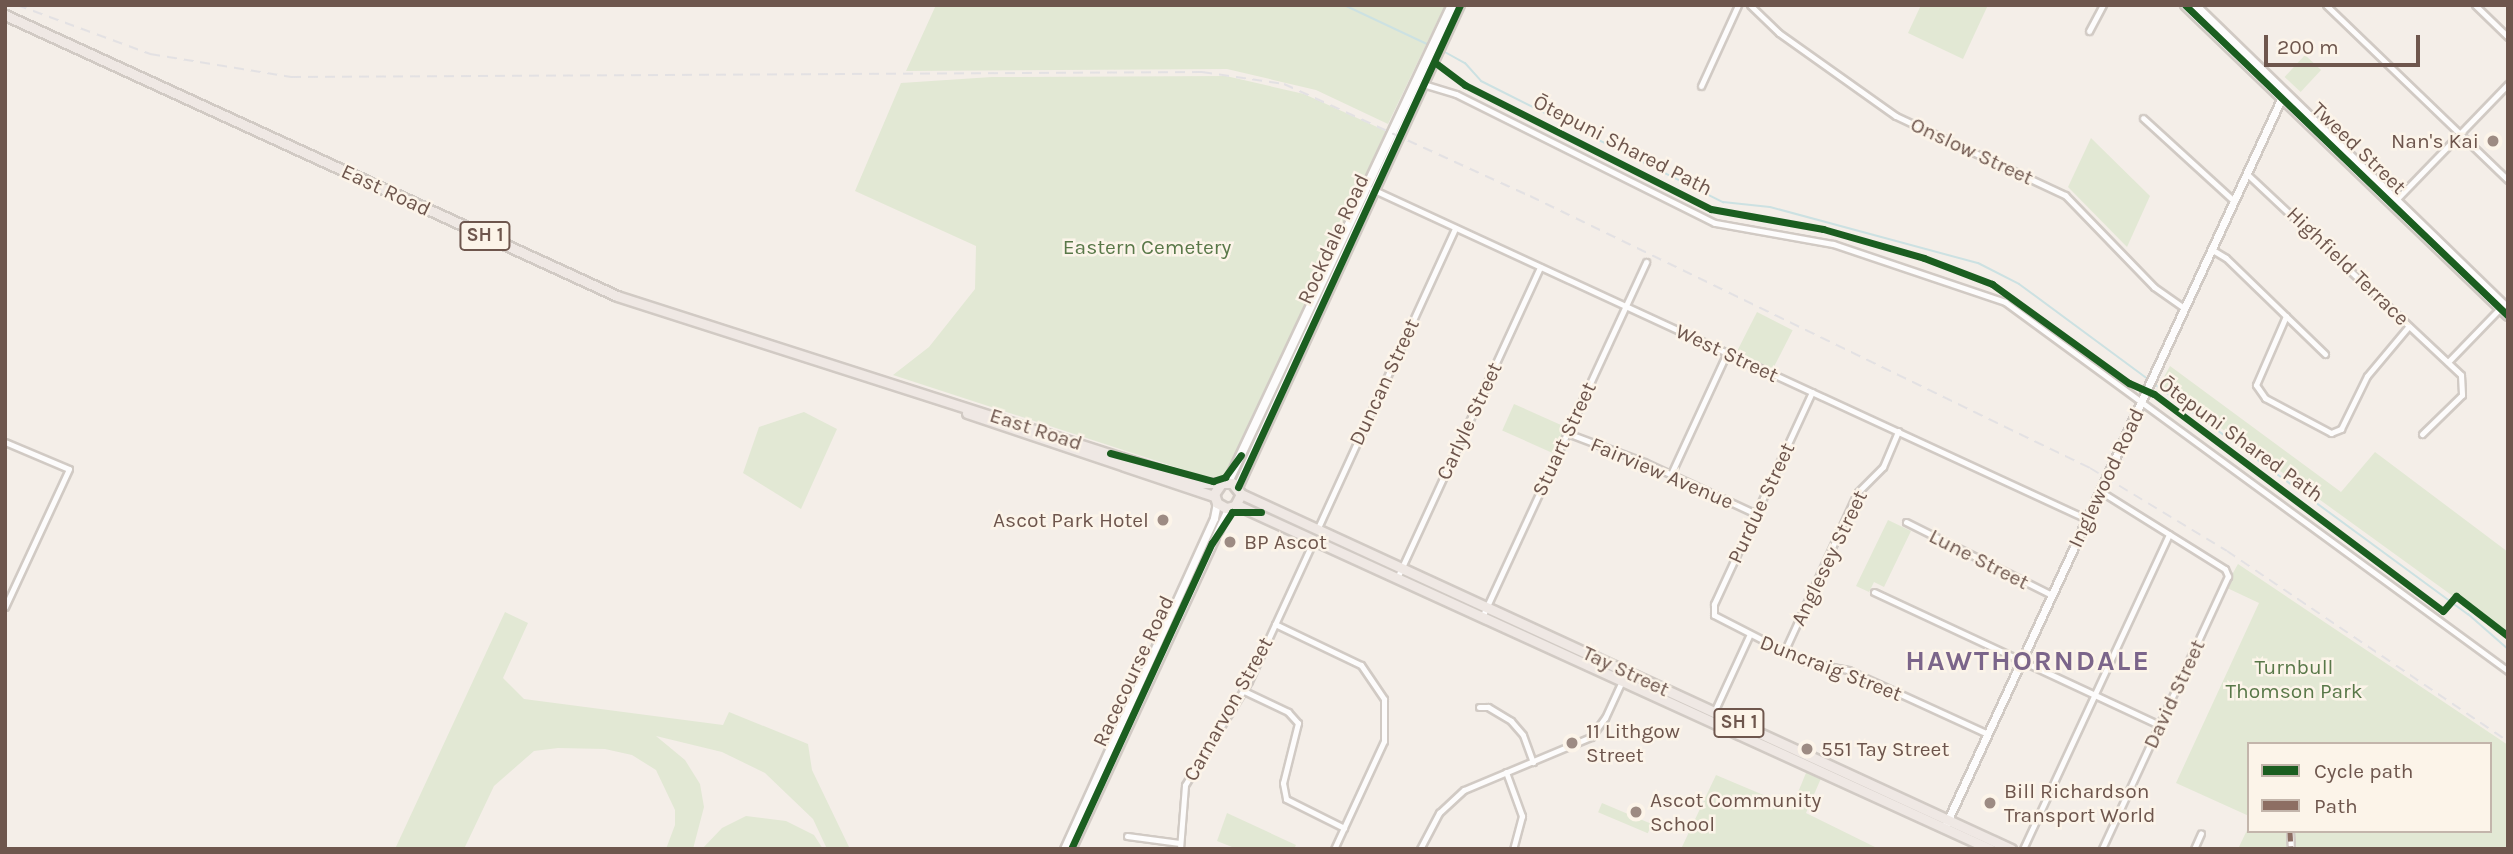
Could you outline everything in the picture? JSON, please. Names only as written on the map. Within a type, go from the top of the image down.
[{"type":"highway","name":"East Road","points":[[5,15],[603,290],[1200,483],[1224,483]]},
{"type":"highway","name":"East Road","points":[[933,398],[1002,426],[1216,499]]},
{"type":"highway","name":"SH 1","points":[[1224,483],[1240,491]]},
{"type":"highway","points":[[1216,499],[1224,483]]},
{"type":"highway","name":"Tay Street","points":[[1240,491],[1316,532],[1400,572],[1946,824],[2011,849]]},
{"type":"highway","points":[[1233,507],[1240,491]]},
{"type":"highway","name":"SH 1","points":[[1216,499],[1233,507]]},
{"type":"highway","name":"Tay Street","points":[[1233,507],[1316,532]]},
{"type":"highway","name":"Tay Street","points":[[1946,824],[1990,849]]},
{"type":"main road","name":"Rockdale Road","points":[[1240,491],[1317,305],[1436,47],[1452,5]]},
{"type":"main road","name":"Rockdale Road","points":[[1436,47],[1460,5]]},
{"type":"main road","name":"Tweed Street","points":[[2185,5],[2283,94],[2504,307],[2508,316]]},
{"type":"main road","name":"Tweed Street","points":[[2195,5],[2250,63]]},
{"type":"main road","name":"Rockdale Road","points":[[1224,483],[1317,305]]},
{"type":"street","points":[[1701,86],[1738,5]]},
{"type":"street","name":"Onslow Street","points":[[1750,5],[1779,33],[1896,116],[2065,195],[2154,287],[2184,308]]},
{"type":"street","points":[[2088,31],[2103,5]]},
{"type":"street","points":[[2326,5],[2508,180]]},
{"type":"street","points":[[2475,5],[2508,37]]},
{"type":"street","points":[[1419,83],[1456,94],[1715,223],[1833,244],[1950,279],[2005,302],[2508,671]]},
{"type":"street","points":[[2394,202],[2508,84]]},
{"type":"street","name":"Inglewood Road","points":[[1946,824],[2283,94]]},
{"type":"street","points":[[2143,118],[2234,201]]},
{"type":"street","name":"Highfield Terrace","points":[[2246,173],[2461,375],[2464,391],[2422,434]]},
{"type":"street","name":"West Street","points":[[1371,189],[2087,519]]},
{"type":"street","name":"Duncan Street","points":[[1316,532],[1455,228]]},
{"type":"street","points":[[2211,249],[2325,354]]},
{"type":"street","name":"Stuart Street","points":[[1485,611],[1646,262]]},
{"type":"street","name":"Carlyle Street","points":[[1400,572],[1540,267]]},
{"type":"street","points":[[2448,362],[2504,307]]},
{"type":"street","points":[[2286,316],[2256,386],[2264,398],[2331,433],[2341,429],[2367,376],[2409,326]]},
{"type":"street","points":[[1671,474],[1727,353]]},
{"type":"street","name":"Purdue Street","points":[[1714,615],[1714,604],[1812,392]]},
{"type":"street","name":"Anglesey Street","points":[[1784,652],[1857,494],[1883,467],[1898,431]]},
{"type":"street","name":"Fairview Avenue","points":[[1567,433],[1671,474],[1756,514]]},
{"type":"street","points":[[5,442],[69,469],[5,607]]},
{"type":"street","points":[[2023,849],[2169,534],[2100,491]]},
{"type":"street","name":"Racecourse Road","points":[[1064,849],[1098,767],[1214,518],[1216,499]]},
{"type":"street","name":"Racecourse Road","points":[[1071,849],[1233,507]]},
{"type":"street","name":"Lune Street","points":[[1906,522],[2052,595]]},
{"type":"street","name":"Carnarvon Street","points":[[1180,846],[1185,785],[1244,691],[1316,532]]},
{"type":"street","name":"David Street","points":[[2102,849],[2227,578],[2225,569],[2169,534]]},
{"type":"street","points":[[1874,592],[2159,725]]},
{"type":"street","name":"Duncraig Street","points":[[1714,615],[1749,636],[1811,664],[1848,670],[1988,734]]},
{"type":"street","points":[[1275,624],[1361,665],[1384,699],[1384,741],[1334,849]]},
{"type":"street","points":[[1712,716],[1749,636]]},
{"type":"street","points":[[1420,849],[1449,803],[1471,786],[1591,737],[1605,718],[1625,675]]},
{"type":"street","points":[[1244,691],[1296,719],[1298,731],[1282,787],[1286,799],[1344,828]]},
{"type":"street","points":[[1479,707],[1488,707],[1511,721],[1534,762]]},
{"type":"street","points":[[1098,767],[1107,771]]},
{"type":"street","points":[[1506,772],[1522,816],[1513,849]]},
{"type":"street","points":[[2194,849],[2201,833]]},
{"type":"street","points":[[1127,836],[1180,846]]},
{"type":"green space","points":[[936,5],[1445,5],[1388,124],[1316,90],[1227,69],[906,71]]},
{"type":"green space","points":[[1921,5],[1988,5],[1963,59],[1908,33]]},
{"type":"green space","points":[[2305,55],[2321,70],[2301,92],[2285,77]]},
{"type":"green space","name":"Eastern Cemetery","points":[[1226,76],[1304,94],[1386,131],[1224,477],[1209,478],[893,375],[929,347],[975,289],[976,246],[855,191],[901,83],[992,77]]},
{"type":"green space","points":[[2091,138],[2150,196],[2127,247],[2068,187]]},
{"type":"green space","points":[[1757,312],[1793,330],[1773,369],[1737,351]]},
{"type":"green space","points":[[2170,366],[2341,492],[2375,452],[2508,552],[2508,636],[2160,384]]},
{"type":"green space","points":[[1514,404],[1566,427],[1554,454],[1502,430]]},
{"type":"green space","points":[[804,412],[837,429],[801,509],[743,473],[759,427]]},
{"type":"green space","points":[[1888,520],[1911,531],[1884,587],[1874,582],[1869,592],[1856,586]]},
{"type":"green space","name":"Turnbull Thomson Park","points":[[2238,564],[2508,745],[2508,849],[2238,849],[2247,830],[2247,833],[2492,833],[2492,742],[2247,742],[2247,815],[2176,783],[2259,603],[2225,587]]},
{"type":"green space","points":[[505,612],[528,623],[503,678],[524,699],[723,725],[729,712],[808,744],[812,770],[850,849],[827,849],[813,819],[765,773],[722,752],[656,736],[685,760],[700,784],[704,807],[693,849],[666,849],[675,825],[675,810],[656,770],[632,755],[605,749],[558,748],[534,751],[494,786],[464,849],[395,849]]},
{"type":"green space","points":[[1808,768],[1822,776],[1806,813],[1879,849],[1681,849],[1716,775],[1792,807]]},
{"type":"green space","points":[[1602,803],[1652,824],[1648,833],[1598,812]]},
{"type":"green space","points":[[1227,813],[1296,845],[1294,849],[1237,849],[1217,841]]},
{"type":"green space","points":[[746,816],[786,821],[814,835],[823,849],[702,849],[722,828]]},
{"type":"waterway","points":[[1344,5],[1429,45]]},
{"type":"waterway","points":[[1443,51],[1465,63],[1481,81],[1723,202],[1770,207],[1978,263],[2019,284],[2148,379]]},
{"type":"waterway","points":[[2153,383],[2468,614],[2508,649]]},
{"type":"railway","points":[[17,5],[150,54],[291,77],[1202,72],[1284,84],[1530,196],[2090,468],[2227,551],[2508,741]]},
{"type":"marked path","points":[[2290,833],[2291,849]]},
{"type":"cycle path","points":[[1238,487],[1460,5]]},
{"type":"cycle path","points":[[2185,5],[2508,316]]},
{"type":"cycle path","name":"Ōtepuni Shared Path","points":[[1437,64],[1465,85],[1711,209],[1823,229],[1924,258],[1992,284],[2129,383],[2154,394],[2443,611],[2456,596],[2508,636]]},
{"type":"cycle path","points":[[1110,453],[1213,481],[1225,477],[1241,455]]},
{"type":"cycle path","points":[[1071,849],[1212,543],[1232,512],[1261,512]]},
{"type":"place","name":"Nan's Kai","points":[[2493,141]]},
{"type":"place","name":"Ascot Park Hotel","points":[[1163,520]]},
{"type":"place","name":"BP Ascot","points":[[1230,542]]},
{"type":"place","name":"11 Lithgow Street","points":[[1572,743]]},
{"type":"place","name":"551 Tay Street","points":[[1807,749]]},
{"type":"place","name":"Bill Richardson Transport World","points":[[1990,803]]},
{"type":"place","name":"Ascot Community School","points":[[1636,812]]},
{"type":"district","name":"HAWTHORNDALE","points":[[2028,661]]}]
